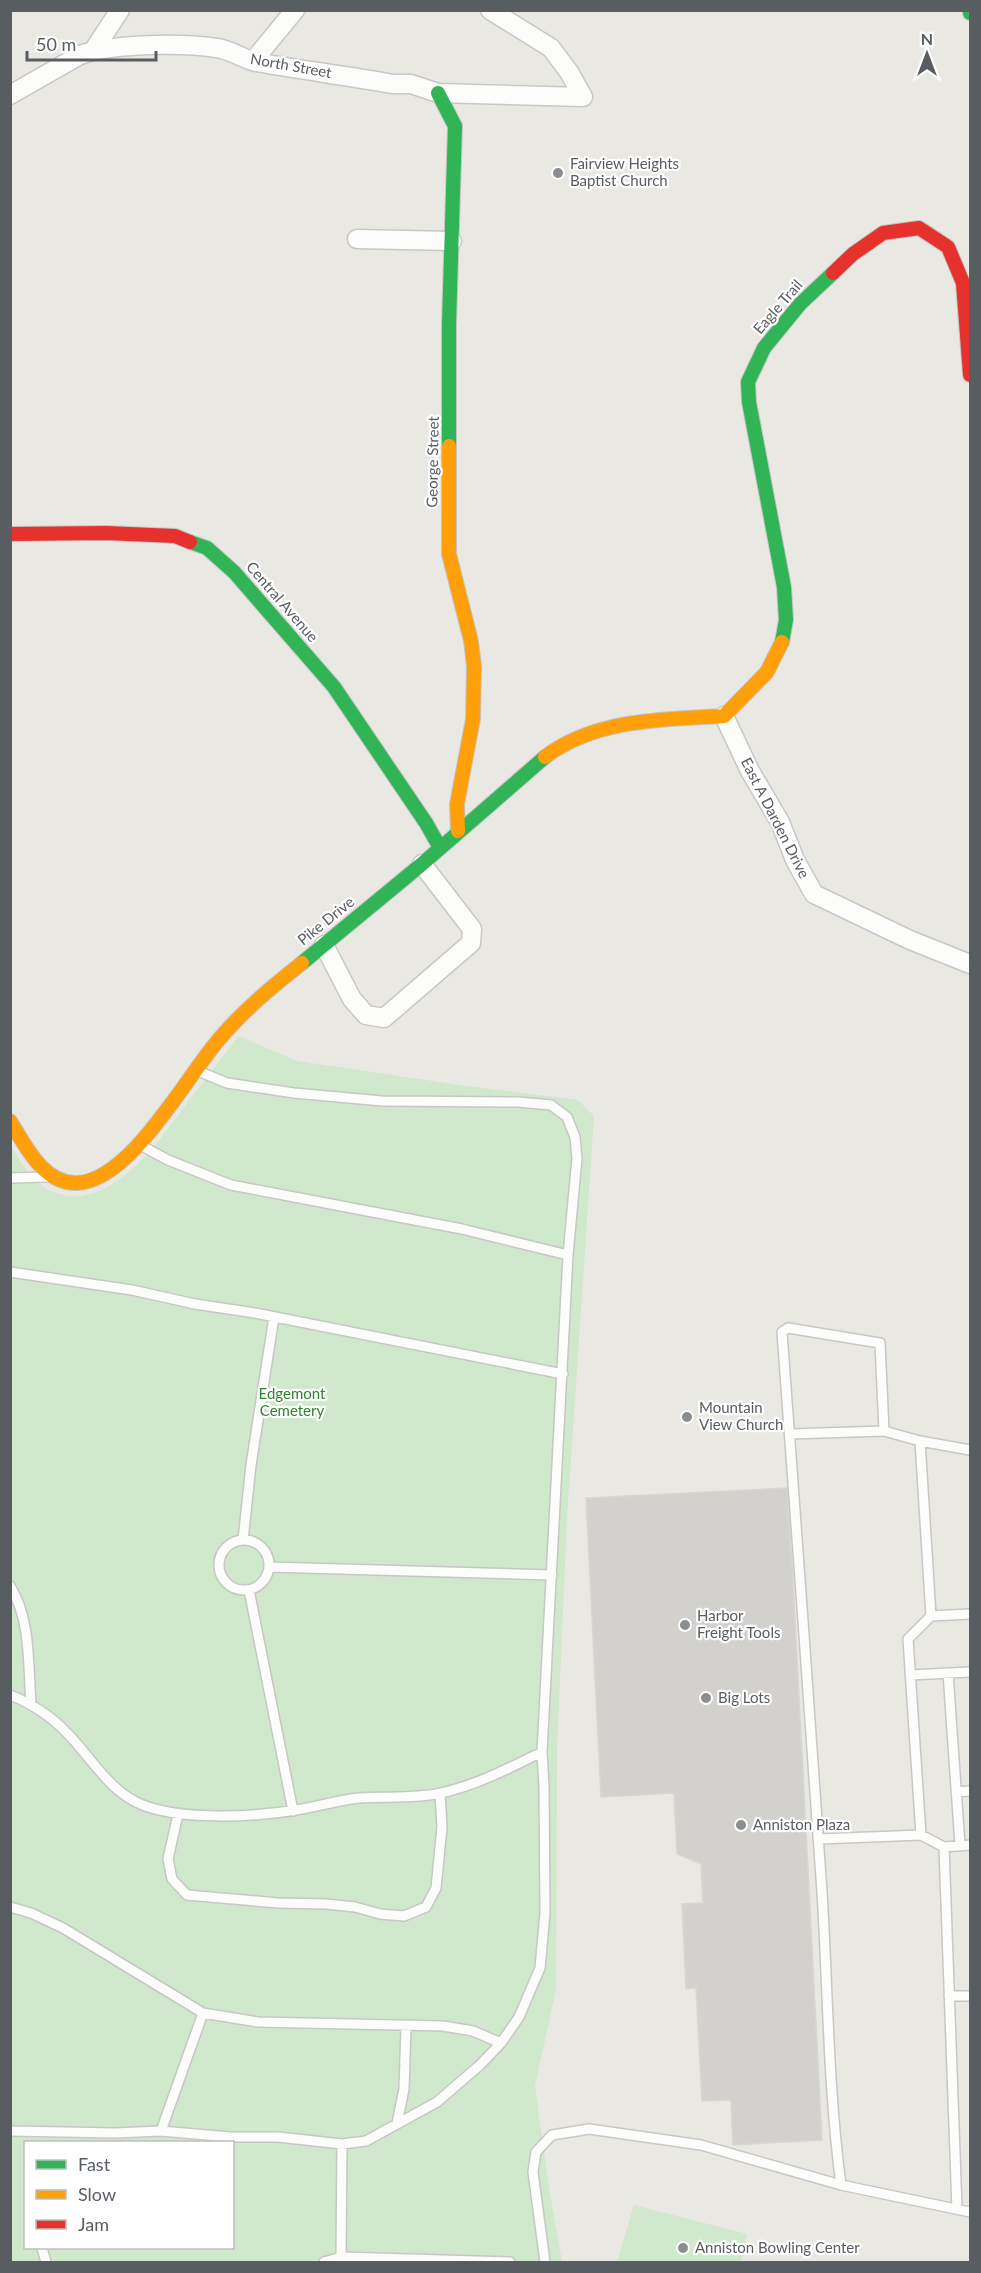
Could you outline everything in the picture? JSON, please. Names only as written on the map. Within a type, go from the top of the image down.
[{"type":"street","points":[[93,51],[120,10]]},
{"type":"street","points":[[253,61],[296,10]]},
{"type":"street","name":"North Street","points":[[10,95],[80,55],[115,46],[219,48],[253,61],[393,84],[411,84],[438,93],[583,97],[569,72],[551,48],[490,10]]},
{"type":"street","name":"George Street","points":[[438,93],[455,126],[449,554],[471,641],[474,666],[473,719],[457,804],[458,831]]},
{"type":"street","name":"Eagle Trail","points":[[724,716],[762,679],[783,643],[786,615],[785,596],[776,537],[748,402],[748,382],[764,348],[800,304],[853,254],[883,233],[919,228],[948,248],[963,283],[970,375]]},
{"type":"street","points":[[357,239],[452,241]]},
{"type":"street","name":"Central Avenue","points":[[10,534],[106,533],[175,536],[207,548],[234,572],[334,687],[426,823],[439,846]]},
{"type":"street","name":"Pike Drive","points":[[52,1177],[76,1183],[94,1180],[110,1171],[140,1145],[230,1027],[299,964],[422,864],[439,846],[554,749],[586,734],[691,717],[724,716]]},
{"type":"street","name":"East A Darden Drive","points":[[724,716],[750,771],[780,822],[795,860],[814,894],[910,940],[970,964]]},
{"type":"street","points":[[324,945],[352,999],[366,1015],[384,1018],[471,943],[472,929],[422,864]]},
{"type":"street","points":[[10,1120],[32,1155],[52,1177]]},
{"type":"lane","points":[[10,2131],[115,2133],[161,2131],[230,2136],[278,2136],[342,2144],[366,2141],[437,2102],[480,2065],[501,2043],[519,2017],[540,1968],[545,1913],[542,1752],[568,1255],[578,1158],[575,1137],[567,1118],[552,1105],[518,1102],[382,1101],[305,1094],[227,1083],[195,1070]]},
{"type":"lane","points":[[140,1145],[168,1160],[231,1185],[462,1229],[568,1255]]},
{"type":"lane","points":[[10,1178],[52,1177]]},
{"type":"lane","points":[[10,1272],[132,1290],[563,1374]]},
{"type":"lane","points":[[243,1540],[251,1465],[274,1317]]},
{"type":"lane","points":[[841,2185],[834,2129],[818,1839],[782,1332],[788,1328],[880,1343],[885,1431]]},
{"type":"lane","points":[[790,1434],[885,1431],[970,1450]]},
{"type":"lane","points":[[920,1440],[931,1616]]},
{"type":"lane","points":[[243,1540],[259,1545],[269,1558],[269,1567],[263,1582],[249,1590],[241,1591],[226,1584],[219,1569],[222,1553],[227,1546],[243,1540]]},
{"type":"lane","points":[[269,1567],[552,1575]]},
{"type":"lane","points":[[10,1586],[20,1602],[24,1620],[31,1704]]},
{"type":"lane","points":[[249,1590],[293,1811]]},
{"type":"lane","points":[[921,1835],[908,1639],[931,1616],[970,1614]]},
{"type":"lane","points":[[910,1674],[970,1672]]},
{"type":"lane","points":[[948,1673],[960,1845]]},
{"type":"lane","points":[[10,1695],[31,1704],[53,1719],[122,1794],[140,1804],[178,1814],[237,1816],[293,1811],[357,1798],[415,1797],[440,1793],[484,1780],[542,1752]]},
{"type":"lane","points":[[956,1791],[970,1791]]},
{"type":"lane","points":[[178,1814],[168,1858],[171,1879],[187,1895],[278,1903],[326,1904],[355,1907],[380,1914],[404,1917],[426,1907],[436,1888],[442,1827],[440,1793]]},
{"type":"lane","points":[[818,1839],[921,1835],[944,1847],[970,1845]]},
{"type":"lane","points":[[944,1847],[957,2209]]},
{"type":"lane","points":[[10,1907],[31,1913],[63,1928],[203,2013],[258,2022],[443,2026],[473,2031],[501,2043]]},
{"type":"lane","points":[[949,1996],[970,1996]]},
{"type":"lane","points":[[161,2131],[203,2013]]},
{"type":"lane","points":[[397,2123],[404,2089],[406,2027]]},
{"type":"lane","points":[[545,2262],[533,2172],[536,2152],[552,2135],[589,2129],[701,2145],[841,2185],[970,2212]]},
{"type":"lane","points":[[47,2141],[49,2131]]},
{"type":"lane","points":[[341,2257],[342,2144]]},
{"type":"lane","points":[[324,2262],[341,2257],[510,2262]]},
{"type":"green space","name":"Edgemont Cemetery","points":[[239,1036],[297,1061],[578,1100],[594,1116],[567,1518],[557,1750],[556,1989],[535,2086],[562,2262],[11,2262],[10,1145],[28,1172],[46,1189],[75,1196],[96,1192],[115,1183],[150,1151]]},
{"type":"green space","name":"Anniston Bowling Center","points":[[634,2205],[747,2234],[741,2262],[617,2262]]},
{"type":"building","name":"Anniston Plaza","points":[[787,1488],[822,2140],[733,2145],[731,2100],[702,2101],[696,1988],[686,1989],[682,1904],[703,1903],[701,1864],[677,1854],[674,1793],[601,1797],[586,1498]]},
{"type":"traffic: fast","points":[[438,93],[455,126],[449,324],[449,446]]},
{"type":"traffic: fast","points":[[782,642],[786,620],[784,587],[749,402],[748,382],[764,348],[800,304],[833,273]]},
{"type":"traffic: fast","points":[[190,542],[207,548],[234,572],[334,687],[426,823],[439,846]]},
{"type":"traffic: fast","points":[[302,963],[422,864],[545,757]]},
{"type":"traffic: slow","points":[[449,446],[449,554],[471,641],[474,666],[473,719],[457,804],[458,831]]},
{"type":"traffic: slow","points":[[545,757],[565,744],[608,728],[654,720],[724,716],[767,672],[782,642]]},
{"type":"traffic: slow","points":[[10,1121],[36,1161],[54,1177],[65,1182],[77,1183],[97,1178],[118,1165],[137,1146],[230,1027],[302,963]]},
{"type":"traffic: jam","points":[[833,273],[853,254],[883,233],[919,228],[948,247],[963,283],[970,375]]},
{"type":"traffic: jam","points":[[10,534],[106,533],[175,536],[190,542]]},
{"type":"place","name":"Fairview Heights Baptist Church","points":[[558,173]]},
{"type":"place","name":"Mountain View Church","points":[[687,1417]]},
{"type":"place","name":"Harbor Freight Tools","points":[[685,1625]]},
{"type":"place","name":"Big Lots","points":[[706,1698]]},
{"type":"place","name":"Anniston Plaza","points":[[741,1825]]},
{"type":"place","name":"Anniston Bowling Center","points":[[683,2248]]}]
